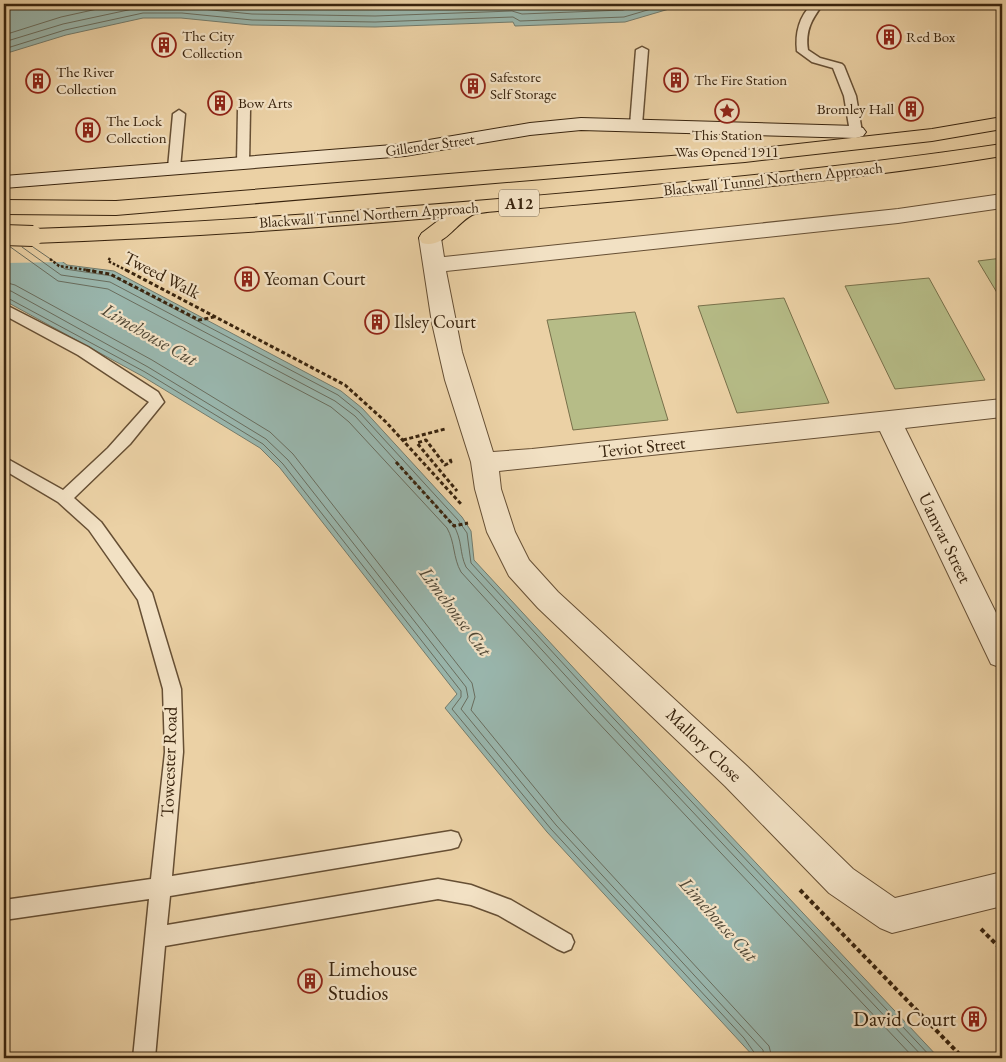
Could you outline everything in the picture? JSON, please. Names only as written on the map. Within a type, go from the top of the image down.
[{"type":"highway","name":"Blackwall Tunnel Northern Approach","points":[[4,207],[116,208],[745,156],[932,135],[1002,123]]},
{"type":"highway","points":[[856,132],[932,135]]},
{"type":"highway","name":"Blackwall Tunnel Northern Approach","points":[[4,235],[124,233],[468,208],[761,182],[915,164],[1002,150]]},
{"type":"highway","points":[[430,238],[468,208]]},
{"type":"street","name":"Gillender Street","points":[[4,182],[405,150],[530,129],[581,124],[856,132]]},
{"type":"street","points":[[433,266],[889,217],[1002,201]]},
{"type":"street","points":[[430,238],[433,266],[454,369],[470,425],[484,462]]},
{"type":"street","name":"Teviot Street","points":[[484,462],[532,459],[1002,408]]},
{"type":"street","name":"Uamvar Street","points":[[888,420],[1002,655]]},
{"type":"street","name":"Mallory Close","points":[[484,462],[488,489],[501,532],[519,568],[548,600],[736,776],[841,881],[892,916],[1002,889]]},
{"type":"lane","points":[[818,4],[810,11],[803,26],[800,38],[803,51],[816,60],[838,66],[850,96],[856,132]]},
{"type":"lane","points":[[636,125],[642,50]]},
{"type":"lane","points":[[243,163],[244,110]]},
{"type":"lane","points":[[174,168],[179,114]]},
{"type":"lane","points":[[4,309],[83,351],[153,396],[157,402],[133,434],[99,468],[64,498]]},
{"type":"lane","name":"Towcester Road","points":[[4,463],[64,498],[95,526],[146,598],[172,689],[174,752],[144,1058]]},
{"type":"lane","points":[[4,910],[161,888],[452,840]]},
{"type":"lane","points":[[155,937],[438,888],[471,895],[504,907],[564,942]]},
{"type":"path","name":"Tweed Walk","points":[[114,252],[108,261],[214,316]]},
{"type":"path","points":[[59,266],[110,274],[199,320],[214,316],[345,385],[386,422],[464,508],[466,502]]},
{"type":"path","points":[[403,440],[441,430],[443,438]]},
{"type":"path","points":[[422,435],[445,465],[451,462],[448,454]]},
{"type":"path","points":[[426,440],[417,442],[460,494]]},
{"type":"path","points":[[396,462],[454,526],[472,522]]},
{"type":"green space","points":[[1002,258],[1002,301],[978,261]]},
{"type":"green space","points":[[929,278],[985,380],[895,389],[845,286]]},
{"type":"green space","points":[[784,298],[829,403],[737,413],[698,306]]},
{"type":"green space","points":[[635,312],[668,420],[573,430],[547,320]]},
{"type":"water","points":[[4,4],[686,4],[625,22],[515,26],[513,22],[375,27],[251,25],[181,18],[143,18],[66,35],[4,54]]},
{"type":"water","name":"Limehouse Cut","points":[[4,219],[67,265],[114,271],[341,391],[362,408],[462,517],[471,531],[474,560],[939,1058],[755,1058],[547,832],[445,708],[457,694],[280,468],[260,448],[142,376],[5,301]]},
{"type":"pier","points":[[5,217],[67,262],[4,263]]},
{"type":"place","name":"Red Box","points":[[889,37]]},
{"type":"place","name":"The City Collection","points":[[164,45]]},
{"type":"place","name":"The Fire Station","points":[[676,80]]},
{"type":"place","name":"The River Collection","points":[[38,81]]},
{"type":"place","name":"Safestore Self Storage","points":[[473,86]]},
{"type":"place","name":"Bow Arts","points":[[220,103]]},
{"type":"place","name":"Bromley Hall","points":[[911,109]]},
{"type":"place","name":"This Station Was Opened 1911","points":[[727,111]]},
{"type":"place","name":"The Lock Collection","points":[[88,130]]},
{"type":"place","name":"Yeoman Court","points":[[247,279]]},
{"type":"place","name":"Ilsley Court","points":[[377,322]]},
{"type":"place","name":"Limehouse Studios","points":[[310,981]]},
{"type":"place","name":"David Court","points":[[974,1019]]}]
